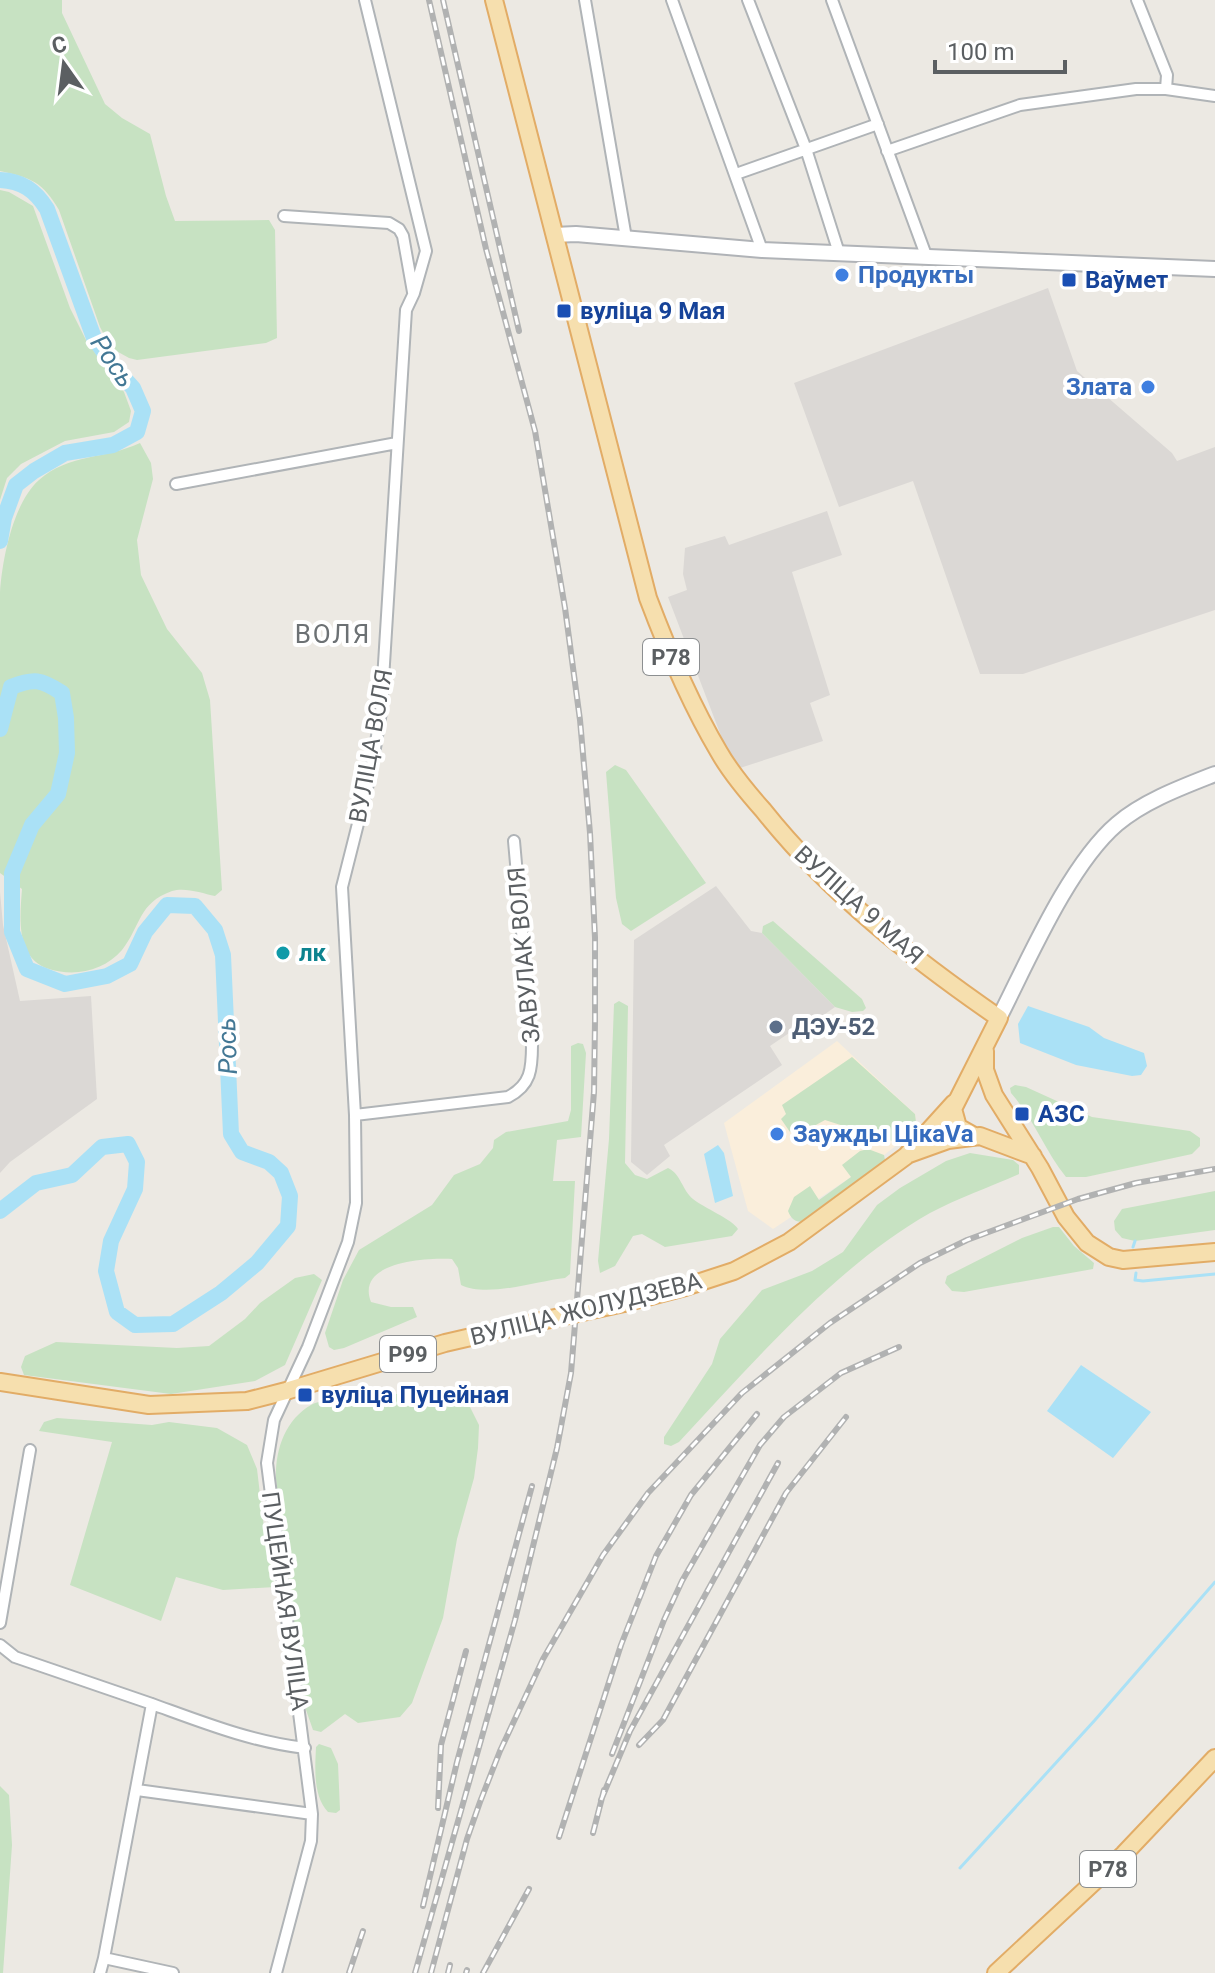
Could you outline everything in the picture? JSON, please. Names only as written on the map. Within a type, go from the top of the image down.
[{"type":"main road","name":"ВУЛІЦА 9 МАЯ","points":[[494,0],[648,598],[694,707],[720,755],[783,836],[831,886],[888,936],[999,1018]]},
{"type":"main road","points":[[999,1018],[986,1048],[956,1100],[954,1121],[962,1131],[1033,1156]]},
{"type":"main road","points":[[986,1048],[985,1070],[998,1101],[1078,1235],[1109,1257],[1141,1260],[1215,1252]]},
{"type":"main road","points":[[956,1100],[972,1088],[984,1089],[998,1101],[999,1123],[991,1132],[977,1136]]},
{"type":"main road","name":"Р99","points":[[906,1156],[956,1100]]},
{"type":"main road","name":"Р99","points":[[906,1156],[948,1140],[977,1136]]},
{"type":"main road","name":"ВУЛІЦА ЖОЛУДЗЕВА","points":[[5,1383],[149,1405],[235,1402],[286,1391],[445,1343],[685,1287],[745,1265],[789,1242],[906,1156]]},
{"type":"main road","name":"Р78","points":[[996,1973],[1124,1854],[1215,1758]]},
{"type":"street","name":"ВУЛІЦА ВОЛЯ","points":[[286,1391],[308,1347],[348,1242],[356,1203],[355,1115],[342,887],[371,772],[381,712],[406,310],[426,251],[365,0]]},
{"type":"street","points":[[585,0],[626,238]]},
{"type":"street","points":[[672,0],[762,250]]},
{"type":"street","points":[[748,0],[806,149],[839,253]]},
{"type":"street","points":[[832,0],[927,258]]},
{"type":"street","points":[[1137,0],[1167,75],[1166,89]]},
{"type":"street","points":[[887,151],[1020,105],[1136,89],[1166,89],[1215,96]]},
{"type":"street","points":[[736,174],[878,124]]},
{"type":"street","points":[[284,216],[389,223],[399,229],[403,236],[414,293]]},
{"type":"street","points":[[554,235],[762,250],[1215,269]]},
{"type":"street","points":[[176,484],[397,443]]},
{"type":"street","points":[[999,1018],[1051,917],[1102,838],[1116,824],[1146,805],[1215,774]]},
{"type":"street","name":"ЗАВУЛАК ВОЛЯ","points":[[355,1115],[508,1097],[528,1083],[532,1045],[514,841]]},
{"type":"street","name":"ПУЦЕЙНАЯ ВУЛІЦА","points":[[276,1973],[311,1841],[312,1814],[267,1463],[274,1420],[286,1391]]},
{"type":"street","points":[[0,1623],[30,1450]]},
{"type":"street","points":[[0,1645],[15,1657],[220,1728],[277,1745],[305,1748]]},
{"type":"street","points":[[100,1973],[152,1704]]},
{"type":"street","points":[[137,1790],[312,1814]]},
{"type":"street","points":[[104,1958],[173,1973]]},
{"type":"shaded area","points":[[1048,288],[1077,371],[1172,453],[1177,461],[1215,447],[1215,610],[1023,674],[980,674],[913,481],[839,507],[794,383]]},
{"type":"shaded area","points":[[827,511],[842,555],[792,572],[830,695],[810,703],[823,741],[740,768],[723,741],[668,597],[687,590],[683,574],[685,548],[725,536],[729,545]]},
{"type":"shaded area","name":"ДЭУ-52","points":[[716,886],[751,931],[762,933],[835,1007],[805,1028],[795,1029],[770,1046],[782,1065],[664,1145],[670,1156],[647,1175],[631,1162],[634,940]]},
{"type":"shaded area","points":[[0,892],[3,925],[20,1001],[91,996],[97,1099],[10,1162],[0,1173]]},
{"type":"shaded area","points":[[837,1041],[915,1114],[916,1122],[910,1135],[884,1155],[773,1229],[748,1211],[724,1123]]},
{"type":"green space","points":[[0,0],[62,0],[62,13],[105,104],[150,134],[175,221],[269,220],[275,230],[277,338],[266,343],[137,360],[111,348],[100,327],[59,210],[35,182],[0,171]]},
{"type":"green space","points":[[0,190],[33,206],[70,308],[87,342],[124,392],[131,411],[129,422],[114,432],[65,441],[21,464],[7,478],[0,500]]},
{"type":"green space","points":[[140,443],[151,463],[153,479],[137,540],[141,575],[167,629],[202,673],[210,700],[222,890],[215,896],[182,890],[161,896],[146,909],[122,950],[107,963],[79,972],[59,971],[38,964],[30,956],[22,935],[22,889],[0,873],[0,593],[3,565],[16,517],[39,480],[75,461]]},
{"type":"green space","points":[[615,765],[626,770],[706,883],[631,931],[622,924],[616,898],[606,772]]},
{"type":"green space","points":[[773,921],[862,999],[866,1008],[852,1012],[835,1007],[762,933],[763,926]]},
{"type":"green space","points":[[619,1001],[628,1006],[625,1163],[635,1175],[647,1179],[668,1168],[676,1174],[693,1199],[738,1229],[732,1236],[665,1247],[642,1234],[633,1236],[615,1266],[600,1273],[598,1261],[609,1139],[614,1004]]},
{"type":"green space","points":[[583,1044],[586,1053],[581,1137],[557,1140],[553,1181],[575,1181],[570,1274],[565,1278],[512,1288],[484,1290],[461,1285],[458,1268],[452,1259],[396,1265],[373,1278],[369,1288],[371,1302],[391,1307],[413,1307],[417,1317],[344,1348],[334,1350],[329,1347],[325,1333],[343,1280],[359,1250],[432,1205],[454,1175],[480,1164],[493,1148],[494,1140],[506,1132],[568,1121],[571,1110],[571,1046]]},
{"type":"green space","points":[[852,1057],[915,1114],[916,1122],[910,1135],[895,1141],[887,1140],[825,1120],[805,1131],[801,1125],[790,1132],[781,1119],[786,1114],[782,1105]]},
{"type":"green space","points":[[1015,1085],[1092,1117],[1190,1131],[1200,1138],[1200,1146],[1192,1154],[1086,1177],[1066,1177],[1011,1093],[1010,1088]]},
{"type":"green space","points":[[868,1149],[884,1155],[885,1160],[804,1222],[792,1218],[788,1211],[794,1197],[810,1186],[819,1200],[851,1177],[842,1165],[860,1151]]},
{"type":"green space","points":[[970,1153],[1013,1160],[1019,1165],[1019,1174],[930,1213],[861,1260],[766,1349],[679,1442],[671,1446],[664,1444],[664,1437],[712,1364],[720,1339],[762,1290],[812,1271],[843,1252],[877,1205],[946,1161]]},
{"type":"green space","points":[[1215,1191],[1215,1230],[1135,1241],[1122,1238],[1115,1230],[1114,1221],[1122,1209]]},
{"type":"green space","points":[[1059,1227],[1074,1246],[1094,1263],[1093,1269],[964,1292],[952,1291],[945,1283],[947,1276],[1022,1238]]},
{"type":"green space","points":[[314,1274],[322,1280],[285,1365],[255,1381],[171,1394],[24,1375],[21,1367],[25,1356],[56,1342],[177,1348],[209,1346],[295,1278]]},
{"type":"green space","points":[[446,1392],[447,1402],[470,1407],[479,1425],[478,1448],[443,1618],[412,1703],[400,1717],[358,1723],[345,1714],[321,1732],[313,1730],[305,1707],[276,1479],[277,1457],[283,1437],[302,1411],[321,1401]]},
{"type":"green space","points":[[57,1418],[152,1425],[169,1422],[217,1428],[247,1445],[257,1469],[275,1587],[223,1590],[176,1577],[161,1621],[70,1585],[112,1442],[39,1431],[44,1422]]},
{"type":"green space","points":[[319,1744],[331,1748],[338,1764],[340,1810],[336,1813],[328,1812],[323,1806],[317,1790],[316,1747]]},
{"type":"green space","points":[[0,1786],[9,1795],[12,1845],[3,1973],[0,1973]]},
{"type":"water","points":[[1028,1006],[1089,1027],[1104,1038],[1144,1053],[1147,1066],[1141,1075],[1132,1076],[1076,1065],[1020,1043],[1018,1024]]},
{"type":"water","points":[[718,1145],[724,1153],[733,1196],[715,1203],[704,1154]]},
{"type":"water","points":[[1081,1365],[1151,1412],[1113,1458],[1047,1411]]},
{"type":"waterway","name":"Рось","points":[[0,180],[27,188],[47,209],[94,338],[133,388],[143,411],[137,432],[113,445],[65,453],[16,485],[4,518],[0,541]]},
{"type":"waterway","name":"Рось","points":[[0,729],[11,687],[37,681],[62,693],[67,753],[58,794],[32,825],[12,873],[12,932],[27,969],[65,984],[107,976],[130,964],[145,932],[167,905],[195,906],[215,930],[223,955],[231,1134],[242,1152],[269,1162],[281,1173],[290,1196],[288,1226],[257,1263],[221,1293],[173,1324],[135,1325],[117,1312],[106,1271],[111,1241],[135,1189],[137,1162],[128,1144],[102,1147],[72,1175],[36,1183],[0,1211]]},
{"type":"waterway","points":[[1133,1247],[1135,1241]]},
{"type":"waterway","points":[[1136,1273],[1135,1280],[1143,1281],[1215,1274]]},
{"type":"waterway","points":[[960,1868],[1215,1582]]},
{"type":"railway","points":[[415,1973],[515,1620],[557,1448],[571,1373],[594,1092],[595,1021],[590,833],[580,720],[565,608],[535,431],[486,249],[429,0]]},
{"type":"railway","points":[[443,0],[519,331]]},
{"type":"railway","points":[[431,1973],[480,1802],[543,1659],[603,1555],[648,1493],[742,1393],[830,1323],[920,1263],[967,1240],[1078,1199],[1136,1183],[1215,1169]]},
{"type":"railway","points":[[612,1754],[682,1581],[760,1445],[784,1417],[841,1373],[899,1347]]},
{"type":"railway","points":[[559,1837],[621,1645],[656,1556],[691,1495],[757,1414]]},
{"type":"railway","points":[[639,1745],[663,1720],[786,1493],[846,1417]]},
{"type":"railway","points":[[601,1800],[630,1731],[778,1463]]},
{"type":"railway","points":[[423,1906],[457,1762],[532,1486]]},
{"type":"railway","points":[[438,1808],[441,1745],[466,1651]]},
{"type":"railway","points":[[593,1833],[604,1790]]},
{"type":"railway","points":[[483,1973],[529,1889]]},
{"type":"railway","points":[[349,1973],[363,1931]]},
{"type":"railway","points":[[448,1973],[450,1965]]},
{"type":"place","name":"Продукты","points":[[842,275]]},
{"type":"place","name":"Ваўмет","points":[[1069,280]]},
{"type":"place","name":"вуліца 9 Мая","points":[[564,311]]},
{"type":"place","name":"Злата","points":[[1148,387]]},
{"type":"place","name":"лк","points":[[283,953]]},
{"type":"place","name":"ДЭУ-52","points":[[776,1027]]},
{"type":"place","name":"АЗС","points":[[1022,1114]]},
{"type":"place","name":"Заужды ЦікаVа","points":[[777,1134]]},
{"type":"place","name":"вуліца Пуцейная","points":[[305,1395]]},
{"type":"district","name":"ВОЛЯ","points":[[333,634]]}]
